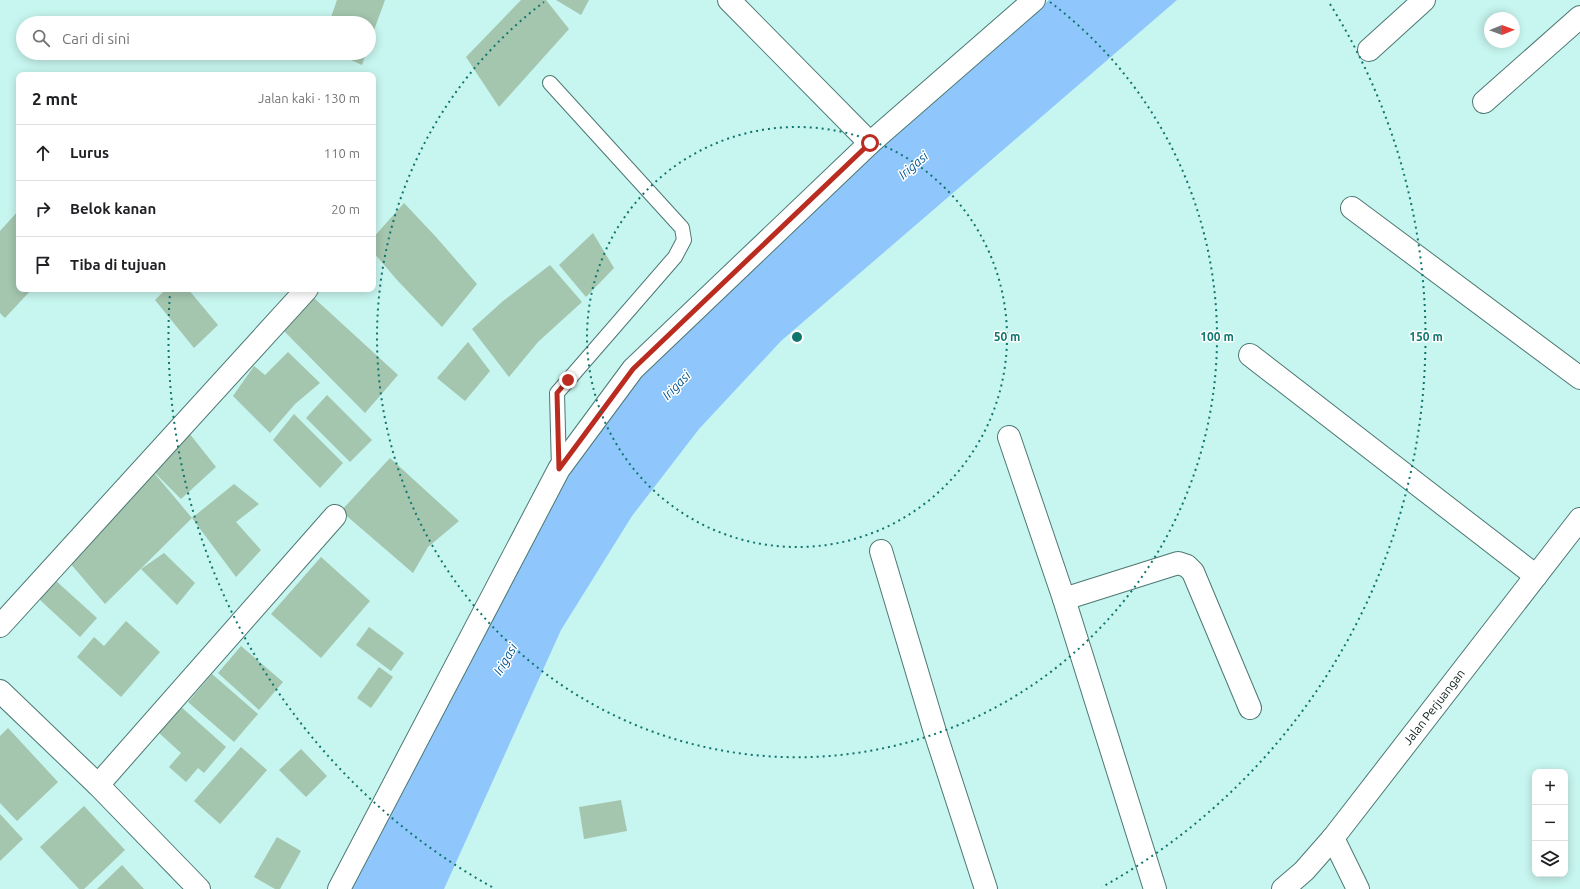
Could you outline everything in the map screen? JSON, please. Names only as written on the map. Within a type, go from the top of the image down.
[{"type":"street","points":[[729,0],[870,143]]},
{"type":"street","points":[[338,889],[559,469],[633,369],[870,143],[1034,0]]},
{"type":"street","points":[[1369,50],[1424,0]]},
{"type":"street","points":[[1484,102],[1580,17]]},
{"type":"street","points":[[1352,208],[1580,378]]},
{"type":"street","points":[[0,626],[304,292]]},
{"type":"street","points":[[1250,355],[1536,576]]},
{"type":"street","points":[[1009,437],[1064,599],[1155,889]]},
{"type":"street","points":[[98,785],[335,516]]},
{"type":"street","name":"Jalan Perjuangan","points":[[1283,889],[1304,871],[1333,838],[1580,519]]},
{"type":"street","points":[[881,550],[935,732],[986,889]]},
{"type":"street","points":[[1064,599],[1178,563],[1187,566],[1193,572],[1250,708]]},
{"type":"street","points":[[0,691],[98,785],[199,889]]},
{"type":"street","points":[[1333,838],[1358,889]]},
{"type":"lane","points":[[550,83],[682,228],[684,240],[675,257],[557,393],[559,469]]},
{"type":"water","name":"Irigasi","points":[[1049,0],[1177,0],[781,341],[699,429],[632,516],[561,630],[444,889],[344,889],[562,471],[705,296]]},
{"type":"building","points":[[337,0],[385,0],[376,25],[376,16],[331,16]]},
{"type":"building","points":[[521,0],[546,0],[569,29],[499,107],[466,57]]},
{"type":"building","points":[[556,0],[589,0],[581,15]]},
{"type":"building","points":[[351,60],[364,60],[362,65]]},
{"type":"building","points":[[404,203],[477,284],[442,327],[376,255],[376,235]]},
{"type":"building","points":[[16,213],[16,292],[29,292],[5,318],[0,313],[0,231]]},
{"type":"building","points":[[593,233],[614,268],[586,297],[559,265]]},
{"type":"building","points":[[550,265],[582,302],[538,342],[509,377],[472,329],[503,301]]},
{"type":"building","points":[[163,292],[190,292],[218,325],[194,348],[155,300]]},
{"type":"building","points":[[314,298],[398,375],[365,413],[284,331]]},
{"type":"building","points":[[468,342],[490,371],[465,401],[437,378]]},
{"type":"building","points":[[288,352],[320,383],[295,404],[270,433],[233,396],[254,366],[265,375]]},
{"type":"building","points":[[327,395],[372,440],[350,462],[306,418]]},
{"type":"building","points":[[294,414],[343,463],[320,488],[273,440]]},
{"type":"building","points":[[189,433],[216,467],[181,499],[150,468],[192,518],[105,604],[64,556],[101,530],[148,465]]},
{"type":"building","points":[[390,458],[459,521],[428,547],[413,573],[341,511]]},
{"type":"building","points":[[234,484],[259,504],[236,522],[261,550],[236,577],[192,518]]},
{"type":"building","points":[[164,553],[195,583],[177,605],[141,569]]},
{"type":"building","points":[[321,557],[370,601],[321,658],[271,614]]},
{"type":"building","points":[[55,580],[97,618],[80,637],[39,599]]},
{"type":"building","points":[[126,621],[160,652],[121,697],[77,657],[94,637],[104,646]]},
{"type":"building","points":[[369,627],[404,653],[391,671],[356,645]]},
{"type":"building","points":[[241,646],[283,682],[259,710],[218,673]]},
{"type":"building","points":[[379,667],[393,677],[371,708],[357,698]]},
{"type":"building","points":[[212,674],[258,714],[234,742],[188,702]]},
{"type":"building","points":[[180,706],[226,747],[204,773],[198,768],[186,782],[169,767],[181,753],[158,732]]},
{"type":"building","points":[[8,728],[58,782],[17,821],[0,803],[0,736]]},
{"type":"building","points":[[241,747],[267,770],[220,824],[194,801]]},
{"type":"building","points":[[301,749],[327,776],[306,797],[279,770]]},
{"type":"building","points":[[621,800],[627,831],[584,839],[579,807]]},
{"type":"building","points":[[84,806],[125,850],[84,889],[79,889],[40,847]]},
{"type":"building","points":[[0,814],[23,839],[0,861]]},
{"type":"building","points":[[277,837],[301,851],[280,889],[275,889],[254,877]]},
{"type":"building","points":[[122,865],[144,889],[97,889]]},
{"type":"route","points":[[568,380],[557,393],[559,469],[633,369],[870,143]]}]
